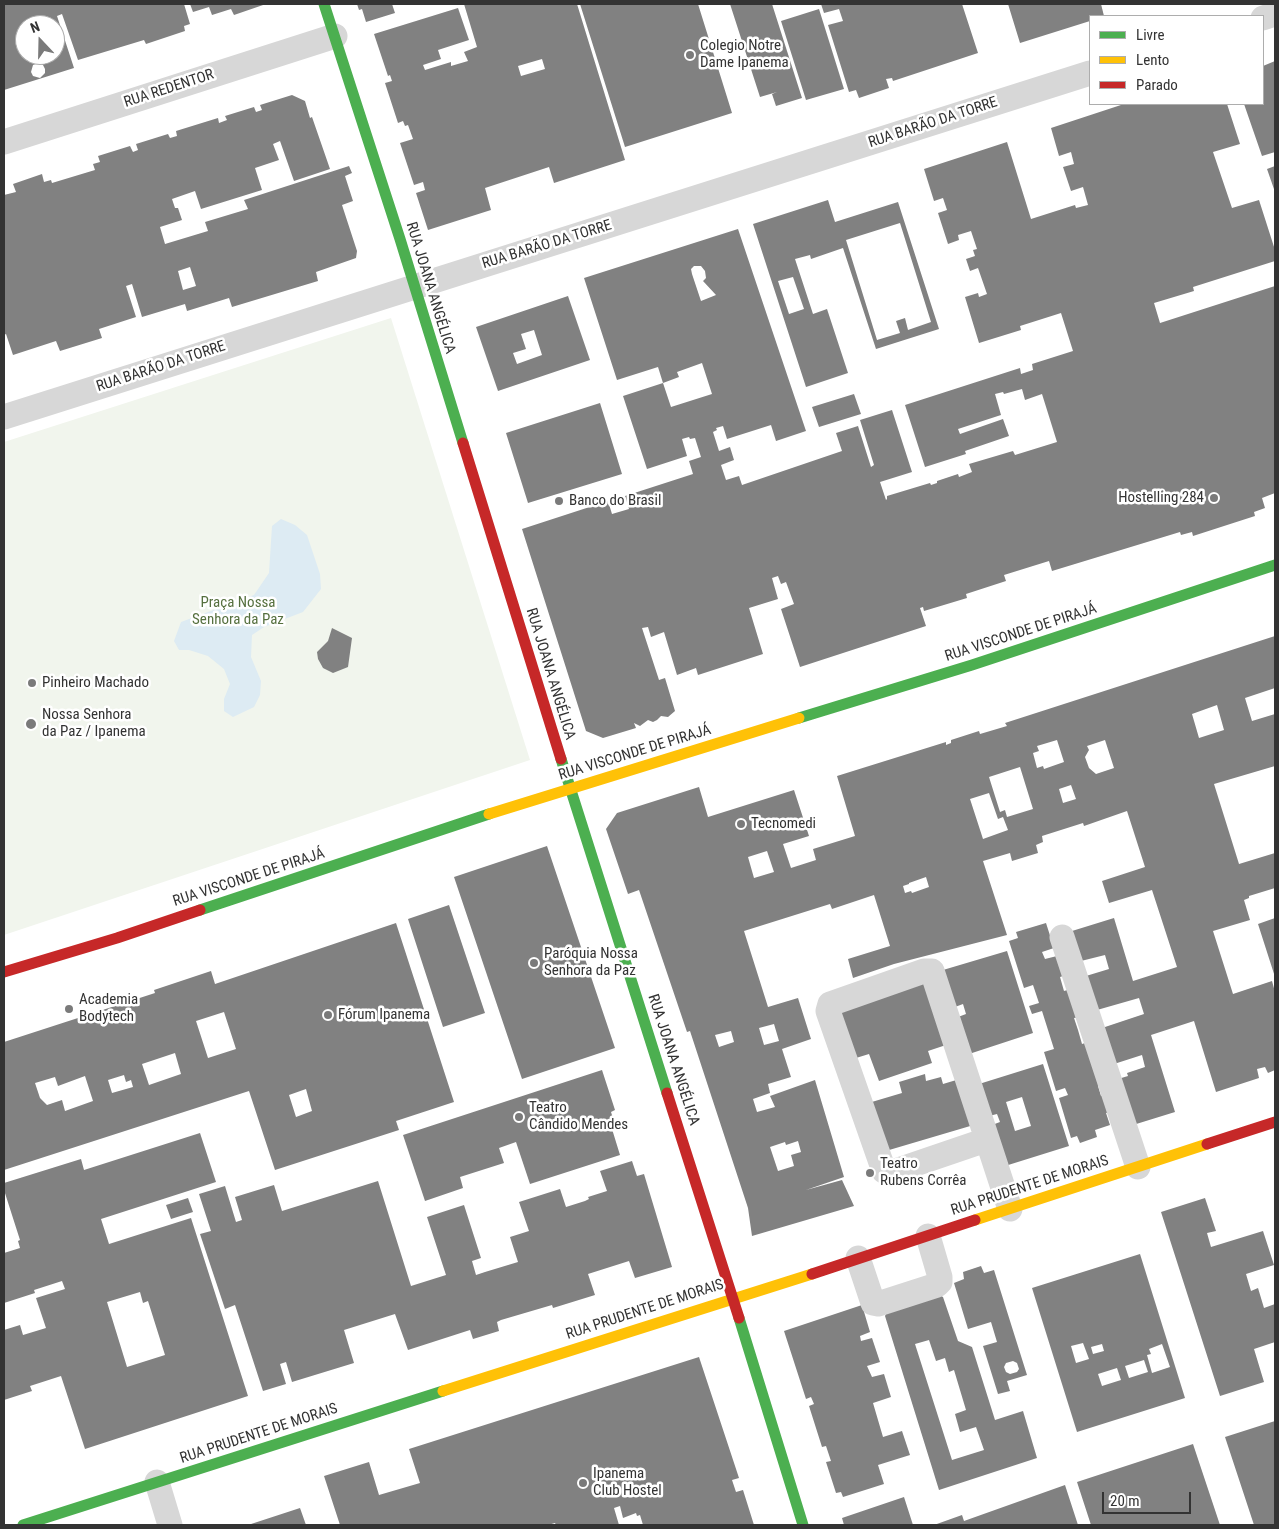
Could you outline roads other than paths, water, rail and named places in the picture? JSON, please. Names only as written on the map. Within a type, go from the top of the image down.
[{"type":"main road","name":"RUA JOANA ANGÉLICA","points":[[324,4],[414,286],[570,789],[804,1525]]},
{"type":"main road","name":"RUA VISCONDE DE PIRAJÁ","points":[[4,972],[117,938],[570,789],[972,665],[1275,565]]},
{"type":"main road","name":"RUA PRUDENTE DE MORAIS","points":[[23,1525],[775,1286],[1275,1122]]},
{"type":"street","name":"RUA REDENTOR","points":[[4,142],[335,36]]},
{"type":"street","name":"RUA BARÃO DA TORRE","points":[[4,417],[1089,73]]},
{"type":"street","points":[[1062,937],[1138,1167]]},
{"type":"street","points":[[986,1140],[895,1171],[888,1173],[884,1171],[828,1011],[830,1004],[924,971],[932,971],[1010,1209]]},
{"type":"street","points":[[858,1258],[872,1303],[878,1304],[940,1282],[928,1236]]},
{"type":"street","points":[[156,1482],[170,1525]]},
{"type":"place","name":"Colegio Notre Dame Ipanema","points":[[690,55]]},
{"type":"place","name":"Hostelling 284","points":[[1214,498]]},
{"type":"place","name":"Banco do Brasil","points":[[559,501]]},
{"type":"place","name":"Pinheiro Machado","points":[[32,683]]},
{"type":"place","name":"Nossa Senhora da Paz / Ipanema","points":[[31,724]]},
{"type":"place","name":"Tecnomedi","points":[[741,824]]},
{"type":"place","name":"Paróquia Nossa Senhora da Paz","points":[[534,963]]},
{"type":"place","name":"Academia Bodytech","points":[[69,1009]]},
{"type":"place","name":"Fórum Ipanema","points":[[328,1015]]},
{"type":"place","name":"Teatro Cândido Mendes","points":[[519,1117]]},
{"type":"place","name":"Teatro Rubens Corrêa","points":[[870,1173]]},
{"type":"place","name":"Ipanema Club Hostel","points":[[583,1483]]},
{"type":"park label","name":"Praça Nossa Senhora da Paz","points":[[238,612]]}]
